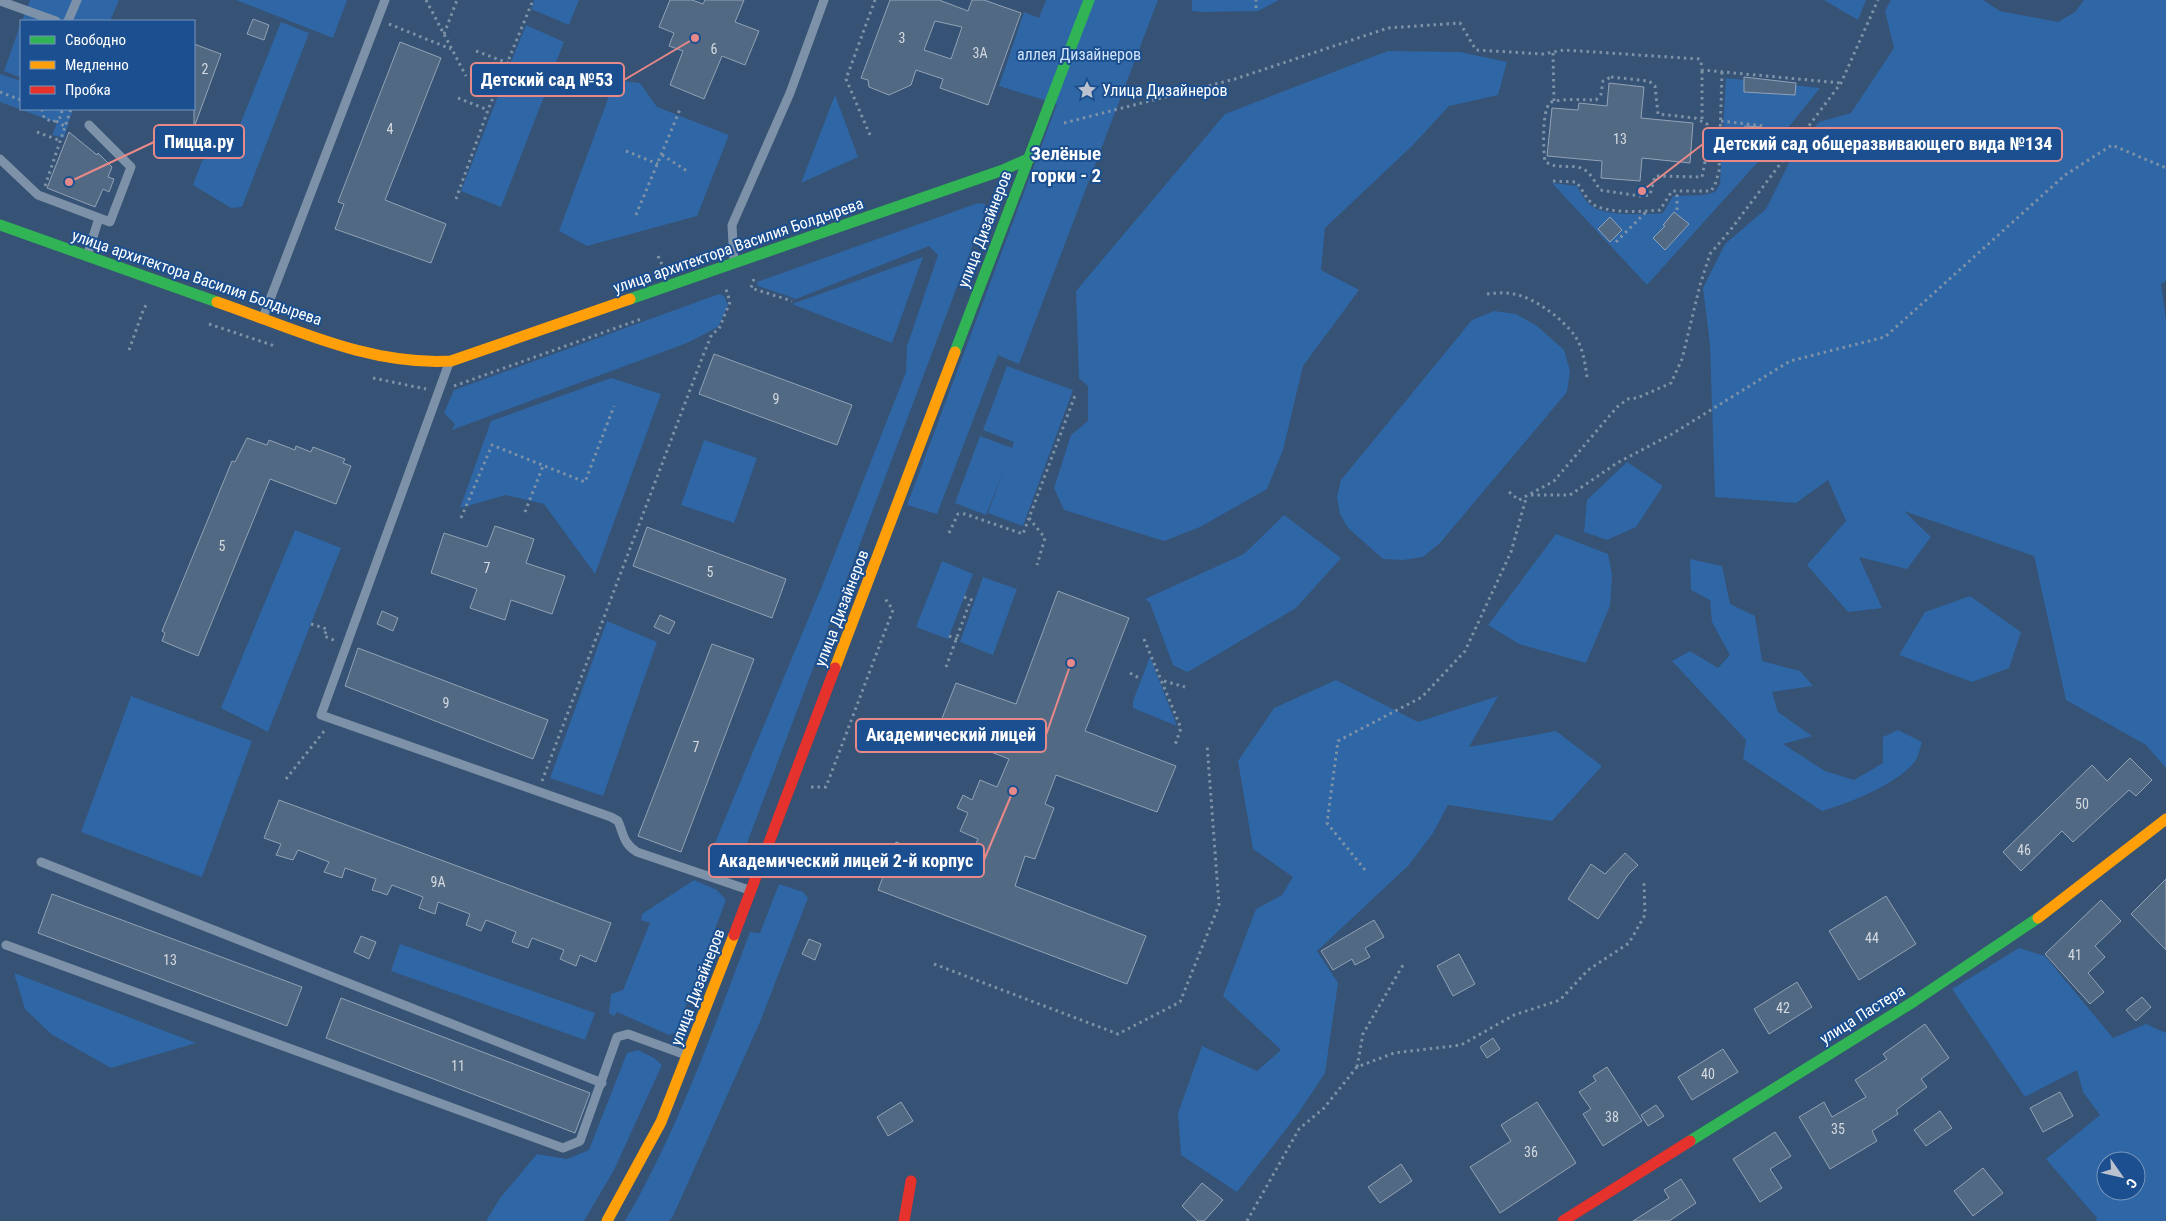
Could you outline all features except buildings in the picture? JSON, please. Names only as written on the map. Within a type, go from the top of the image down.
[{"type":"street","name":"улица Дизайнеров","points":[[607,1221],[661,1122],[688,1056],[896,511],[937,396],[1089,0]]},
{"type":"street","name":"улица архитектора Василия Болдырева","points":[[0,225],[86,257],[385,359],[432,363],[450,361],[1003,170],[1051,149]]},
{"type":"street","name":"улица Пастера","points":[[1563,1221],[1912,1002],[2059,904],[2166,819]]},
{"type":"street","points":[[904,1221],[908,1208],[911,1181]]},
{"type":"lane","points":[[68,20],[77,0]]},
{"type":"lane","points":[[263,317],[384,0]]},
{"type":"lane","points":[[734,262],[732,225],[790,93],[824,0]]},
{"type":"lane","points":[[0,2],[53,20]]},
{"type":"lane","points":[[0,159],[41,196],[110,222],[131,167],[89,124]]},
{"type":"lane","points":[[86,257],[99,218]]},
{"type":"lane","points":[[450,361],[321,715],[618,821],[623,839],[628,846],[637,852],[752,891]]},
{"type":"lane","points":[[41,862],[602,1082]]},
{"type":"lane","points":[[6,945],[563,1148],[580,1141],[617,1037],[628,1034],[688,1056]]},
{"type":"path","points":[[426,0],[466,76]]},
{"type":"path","points":[[444,35],[457,0]]},
{"type":"path","points":[[456,199],[488,110],[532,0]]},
{"type":"path","points":[[870,135],[846,79],[874,0]]},
{"type":"path","points":[[1256,0],[1256,8]]},
{"type":"path","points":[[1509,492],[1519,500],[1554,482],[1617,407],[1628,399],[1636,398],[1671,383],[1682,359],[1700,285],[1710,254],[1732,228],[1841,83],[1878,0]]},
{"type":"path","points":[[377,19],[451,49]]},
{"type":"path","points":[[1060,124],[1234,79],[1388,28],[1460,23],[1476,50],[1502,53],[1553,53],[1564,50],[1698,59],[1701,62],[1702,119],[1706,124],[1707,142],[1702,177],[1655,176],[1650,195],[1600,190],[1589,174],[1581,168],[1551,166],[1545,161],[1543,148],[1546,108],[1554,101],[1596,100],[1601,94],[1603,81],[1611,77],[1649,82],[1655,86],[1658,114],[1702,119]]},
{"type":"path","points":[[476,51],[508,63]]},
{"type":"path","points":[[1553,53],[1554,101]]},
{"type":"path","points":[[1702,70],[1841,83]]},
{"type":"path","points":[[1553,181],[1576,182],[1587,198],[1596,206],[1646,212],[1660,210],[1672,191],[1711,191],[1719,171],[1722,72]]},
{"type":"path","points":[[0,92],[20,100]]},
{"type":"path","points":[[458,98],[488,110]]},
{"type":"path","points":[[636,215],[681,107]]},
{"type":"path","points":[[42,110],[42,116],[46,121],[56,122],[66,127]]},
{"type":"path","points":[[56,122],[61,117],[62,110]]},
{"type":"path","points":[[41,196],[71,110]]},
{"type":"path","points":[[1721,121],[1764,126]]},
{"type":"path","points":[[38,132],[61,141]]},
{"type":"path","points":[[1532,495],[1570,495],[1617,463],[1672,434],[1790,361],[1885,337],[2066,175],[2112,145],[2166,168]]},
{"type":"path","points":[[626,151],[658,164]]},
{"type":"path","points":[[662,155],[688,170]]},
{"type":"path","points":[[1677,192],[1677,210]]},
{"type":"path","points":[[1616,242],[1646,212]]},
{"type":"path","points":[[754,279],[752,288],[792,301]]},
{"type":"path","points":[[538,792],[704,352],[712,334],[719,329],[730,302],[726,289]]},
{"type":"path","points":[[1487,294],[1515,294],[1563,324],[1575,336],[1583,353],[1587,377]]},
{"type":"path","points":[[128,350],[144,308],[148,303]]},
{"type":"path","points":[[949,533],[958,514],[978,518],[1023,534],[1076,393]]},
{"type":"path","points":[[461,518],[492,445],[585,482],[614,406]]},
{"type":"path","points":[[525,512],[543,466]]},
{"type":"path","points":[[1365,870],[1326,822],[1338,741],[1422,697],[1464,651],[1511,552],[1526,498]]},
{"type":"path","points":[[1029,518],[1045,538],[1037,565]]},
{"type":"path","points":[[946,667],[956,638],[973,600],[964,597]]},
{"type":"path","points":[[311,624],[327,629],[324,636],[346,645]]},
{"type":"path","points":[[949,636],[960,640]]},
{"type":"path","points":[[1144,639],[1164,681],[1181,728],[1175,744]]},
{"type":"path","points":[[1130,673],[1141,678]]},
{"type":"path","points":[[1164,681],[1184,687]]},
{"type":"path","points":[[934,964],[1118,1034],[1180,1002],[1219,905],[1207,744]]},
{"type":"path","points":[[1357,1067],[1394,1053],[1461,1045],[1514,1015],[1560,1000],[1588,970],[1629,943],[1645,915],[1644,883]]},
{"type":"path","points":[[1247,1221],[1299,1129],[1324,1108],[1357,1067],[1363,1034],[1403,965]]},
{"type":"green space","points":[[30,0],[119,0],[110,20],[22,20]]},
{"type":"green space","points":[[236,0],[347,0],[333,38]]},
{"type":"green space","points":[[534,0],[579,0],[569,25],[531,9]]},
{"type":"green space","name":"аллея Дизайнеров","points":[[1046,0],[1158,0],[1019,364],[998,355],[937,514],[907,505],[1057,104],[999,86],[1024,12],[1039,18]]},
{"type":"green space","points":[[1192,0],[1279,0],[1258,11],[1201,12],[1192,11]]},
{"type":"green space","points":[[1824,0],[1866,0],[1858,20]]},
{"type":"green space","points":[[1891,0],[1983,0],[2000,11],[2058,22],[2075,12],[2084,0],[2166,0],[2166,281],[2161,284],[2166,319],[2166,768],[2146,745],[2066,700],[2034,556],[1904,511],[1931,537],[1907,569],[1859,557],[1882,608],[1848,612],[1807,565],[1846,521],[1828,480],[1796,503],[1715,497],[1710,345],[1703,288],[1725,244],[1766,209],[1795,151],[1819,122],[1851,113],[1894,48],[1885,11]]},
{"type":"green space","points":[[281,22],[309,33],[242,207],[231,208],[193,185],[202,161],[233,142]]},
{"type":"green space","points":[[526,25],[564,42],[545,90],[506,74]]},
{"type":"green space","points":[[20,26],[20,78],[4,71]]},
{"type":"green space","points":[[1388,51],[1460,52],[1507,62],[1498,95],[1449,106],[1413,145],[1325,228],[1321,270],[1359,290],[1303,366],[1283,450],[1267,489],[1200,527],[1164,541],[1064,510],[1054,488],[1071,435],[1088,421],[1088,386],[1079,378],[1076,291],[1225,114]]},
{"type":"green space","points":[[0,74],[20,81],[20,109],[0,102]]},
{"type":"green space","points":[[505,78],[545,94],[501,207],[461,191]]},
{"type":"green space","points":[[1726,78],[1820,88],[1784,133],[1647,285],[1552,183],[1577,186],[1588,202],[1599,210],[1627,214],[1663,213],[1673,196],[1704,195],[1715,192],[1720,184]]},
{"type":"green space","points":[[615,80],[640,83],[657,107],[729,135],[697,216],[587,246],[559,231]]},
{"type":"green space","points":[[835,95],[858,157],[801,183]]},
{"type":"green space","points":[[22,110],[73,110],[64,138],[52,135],[57,123]]},
{"type":"green space","points":[[978,203],[985,204],[986,210],[738,867],[727,866],[709,857],[824,581],[906,372],[907,346],[938,255],[929,246],[796,299],[758,286],[757,282]]},
{"type":"green space","points":[[923,257],[892,343],[792,304]]},
{"type":"green space","points":[[719,294],[724,296],[728,305],[718,327],[687,343],[452,430],[455,424],[444,413],[454,390]]},
{"type":"green space","points":[[1494,311],[1516,314],[1537,326],[1564,350],[1570,371],[1567,392],[1440,543],[1423,557],[1403,560],[1383,559],[1348,528],[1340,514],[1337,497],[1341,480],[1472,320]]},
{"type":"green space","points":[[1007,366],[1073,390],[1023,526],[988,513],[1004,469],[986,515],[955,503],[980,436],[1012,448],[1014,442],[983,430]]},
{"type":"green space","points":[[611,378],[661,394],[595,574],[544,504],[506,495],[460,508],[491,421]]},
{"type":"green space","points":[[704,440],[757,458],[734,523],[681,505]]},
{"type":"green space","points":[[1627,462],[1663,486],[1636,527],[1607,540],[1584,532],[1587,500]]},
{"type":"green space","points":[[1284,515],[1341,558],[1296,608],[1187,672],[1173,665],[1150,603],[1145,599],[1244,554]]},
{"type":"green space","points":[[295,530],[341,548],[268,732],[221,708]]},
{"type":"green space","points":[[1556,534],[1608,554],[1612,575],[1610,606],[1586,663],[1519,644],[1488,625]]},
{"type":"green space","points":[[1690,559],[1722,566],[1730,604],[1755,616],[1762,661],[1800,671],[1813,686],[1772,692],[1778,712],[1812,736],[1783,744],[1825,771],[1854,780],[1883,763],[1883,737],[1898,730],[1922,742],[1916,760],[1908,769],[1873,792],[1822,811],[1743,759],[1746,740],[1672,661],[1690,651],[1718,668],[1730,655],[1712,622],[1710,600],[1691,590]]},
{"type":"green space","points":[[942,561],[973,574],[948,639],[916,627]]},
{"type":"green space","points":[[983,577],[1017,589],[993,655],[960,642]]},
{"type":"green space","points":[[1970,596],[2021,632],[2009,668],[1972,682],[1899,655],[1925,612]]},
{"type":"green space","points":[[607,621],[657,642],[603,796],[550,778]]},
{"type":"green space","points":[[1150,657],[1177,726],[1133,708],[1133,701]]},
{"type":"green space","points":[[1336,680],[1418,722],[1498,696],[1469,747],[1556,731],[1602,766],[1552,821],[1448,805],[1433,833],[1408,866],[1317,951],[1338,983],[1325,1073],[1297,1115],[1237,1192],[1181,1155],[1178,1113],[1202,1046],[1257,1071],[1281,1050],[1223,996],[1256,909],[1282,895],[1293,877],[1253,849],[1238,761],[1274,708]]},
{"type":"green space","points":[[131,696],[252,741],[202,877],[81,832]]},
{"type":"green space","points":[[694,880],[717,890],[726,900],[676,1032],[669,1035],[617,1012],[614,1016],[609,1013],[611,994],[623,990],[650,923],[641,920],[642,914]]},
{"type":"green space","points":[[779,884],[803,892],[808,898],[760,1022],[673,1216],[669,1221],[625,1221],[662,1151],[694,1079],[750,932],[760,933]]},
{"type":"green space","points":[[400,944],[595,1013],[585,1040],[391,971]]},
{"type":"green space","points":[[2019,948],[2045,956],[2113,1038],[2146,1024],[2166,1033],[2166,1221],[2096,1221],[2097,1218],[2046,1159],[2100,1115],[2083,1092],[2077,1070],[2025,1097],[1952,989]]},
{"type":"green space","points":[[14,973],[196,1043],[111,1068],[51,1034],[25,1009]]},
{"type":"green space","points":[[638,1050],[654,1058],[662,1065],[614,1170],[584,1221],[486,1221],[500,1198],[537,1154],[567,1159],[589,1150],[627,1053]]},
{"type":"traffic: fast","points":[[955,352],[1089,0]]},
{"type":"traffic: fast","points":[[630,299],[1003,170],[1037,155]]},
{"type":"traffic: fast","points":[[0,225],[217,302]]},
{"type":"traffic: fast","points":[[1690,1141],[1913,1002],[2038,918]]},
{"type":"traffic: slow","points":[[217,302],[332,343],[361,351],[391,358],[451,361],[630,299]]},
{"type":"traffic: slow","points":[[835,668],[955,352]]},
{"type":"traffic: slow","points":[[2038,918],[2166,819]]},
{"type":"traffic: slow","points":[[607,1221],[661,1122],[734,935]]},
{"type":"traffic: jam","points":[[734,935],[835,668]]},
{"type":"traffic: jam","points":[[1563,1221],[1690,1141]]},
{"type":"traffic: jam","points":[[904,1221],[911,1181]]},
{"type":"place","name":"Детский сад №53","points":[[695,38]]},
{"type":"place","name":"Улица Дизайнеров","points":[[1087,90]]},
{"type":"place","name":"Пицца.ру","points":[[69,182]]},
{"type":"place","name":"Детский сад общеразвивающего вида №134","points":[[1642,191]]},
{"type":"place","name":"Академический лицей","points":[[1071,663]]},
{"type":"place","name":"Академический лицей 2-й корпус","points":[[1013,791]]},
{"type":"district","name":"Зелёные горки - 2","points":[[1066,164]]}]
